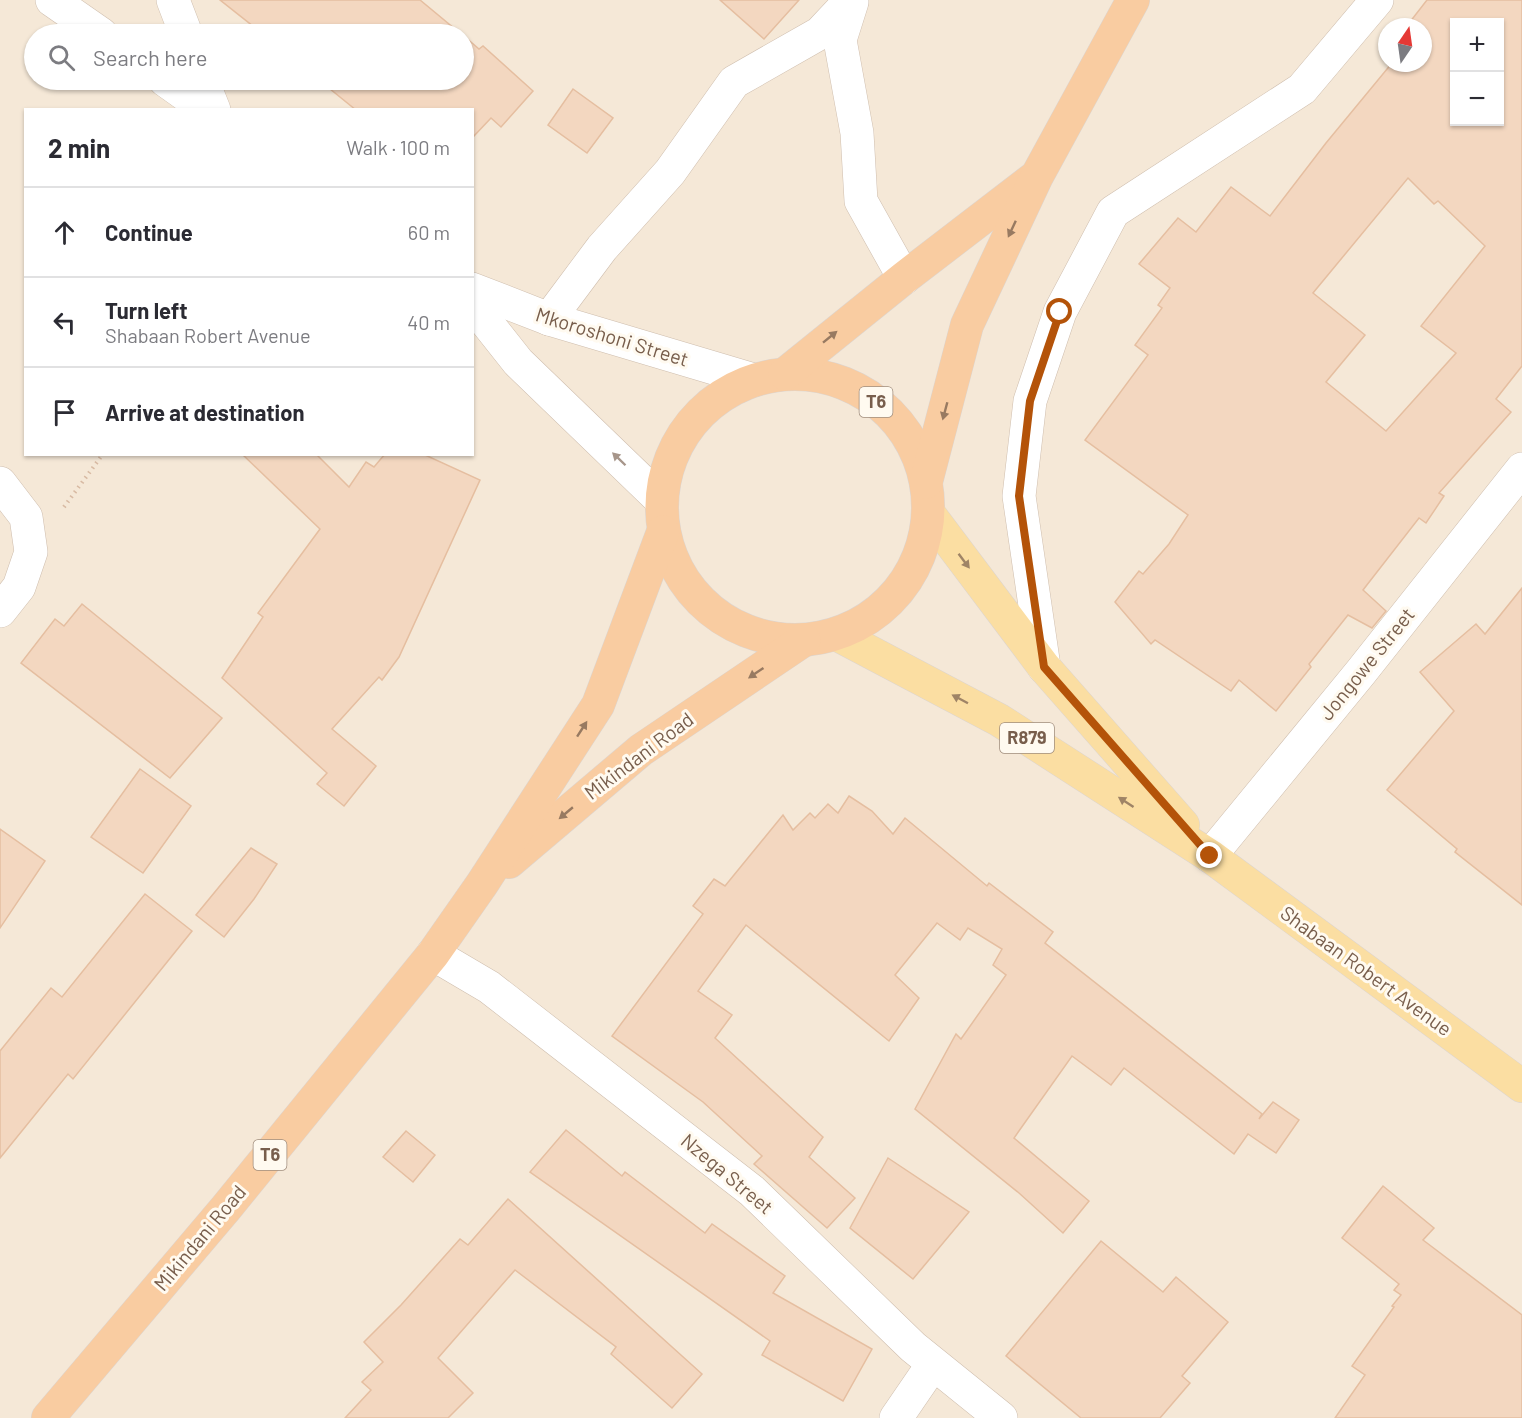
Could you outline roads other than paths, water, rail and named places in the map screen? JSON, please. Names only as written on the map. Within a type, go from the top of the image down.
[{"type":"highway","name":"T6","points":[[926,482],[967,325],[1036,176],[1132,0]]},
{"type":"highway","name":"T6","points":[[769,377],[817,376],[849,385],[876,402],[900,424],[917,452],[926,482],[929,514],[923,546],[911,575],[891,601],[866,621],[837,634],[804,640],[772,639],[741,629],[714,613],[690,591],[673,563],[663,532],[661,500],[667,469],[679,440],[699,414],[724,394],[769,377],[904,278],[1036,176]]},
{"type":"highway","name":"Mikindani Road","points":[[48,1418],[233,1199],[433,954],[483,884],[598,705],[663,532]]},
{"type":"highway","name":"Mikindani Road","points":[[483,884],[640,750],[804,640]]},
{"type":"main road","name":"Shabaan Robert Avenue","points":[[929,514],[1044,667],[1210,856]]},
{"type":"main road","name":"Shabaan Robert Avenue","points":[[837,634],[999,720],[1210,856],[1522,1086]]},
{"type":"street","points":[[52,0],[87,24]]},
{"type":"street","points":[[173,0],[182,24]]},
{"type":"street","points":[[852,0],[840,40],[857,133],[861,201],[904,278]]},
{"type":"street","points":[[549,320],[602,248],[670,172],[734,82],[820,33],[852,0]]},
{"type":"street","points":[[1044,667],[1019,496],[1030,401],[1060,312],[1113,212],[1302,89],[1377,0]]},
{"type":"street","points":[[179,90],[204,108]]},
{"type":"street","points":[[206,90],[213,108]]},
{"type":"street","name":"Mkoroshoni Street","points":[[474,290],[549,320],[769,377]]},
{"type":"street","points":[[474,307],[518,362],[661,500]]},
{"type":"street","name":"Jongowe Street","points":[[1210,856],[1522,470]]},
{"type":"street","points":[[0,483],[26,517],[31,552],[19,587],[0,611]]},
{"type":"street","name":"Nzega Street","points":[[433,954],[489,987],[752,1191],[913,1347],[1001,1418]]},
{"type":"street","points":[[896,1418],[933,1364]]}]
